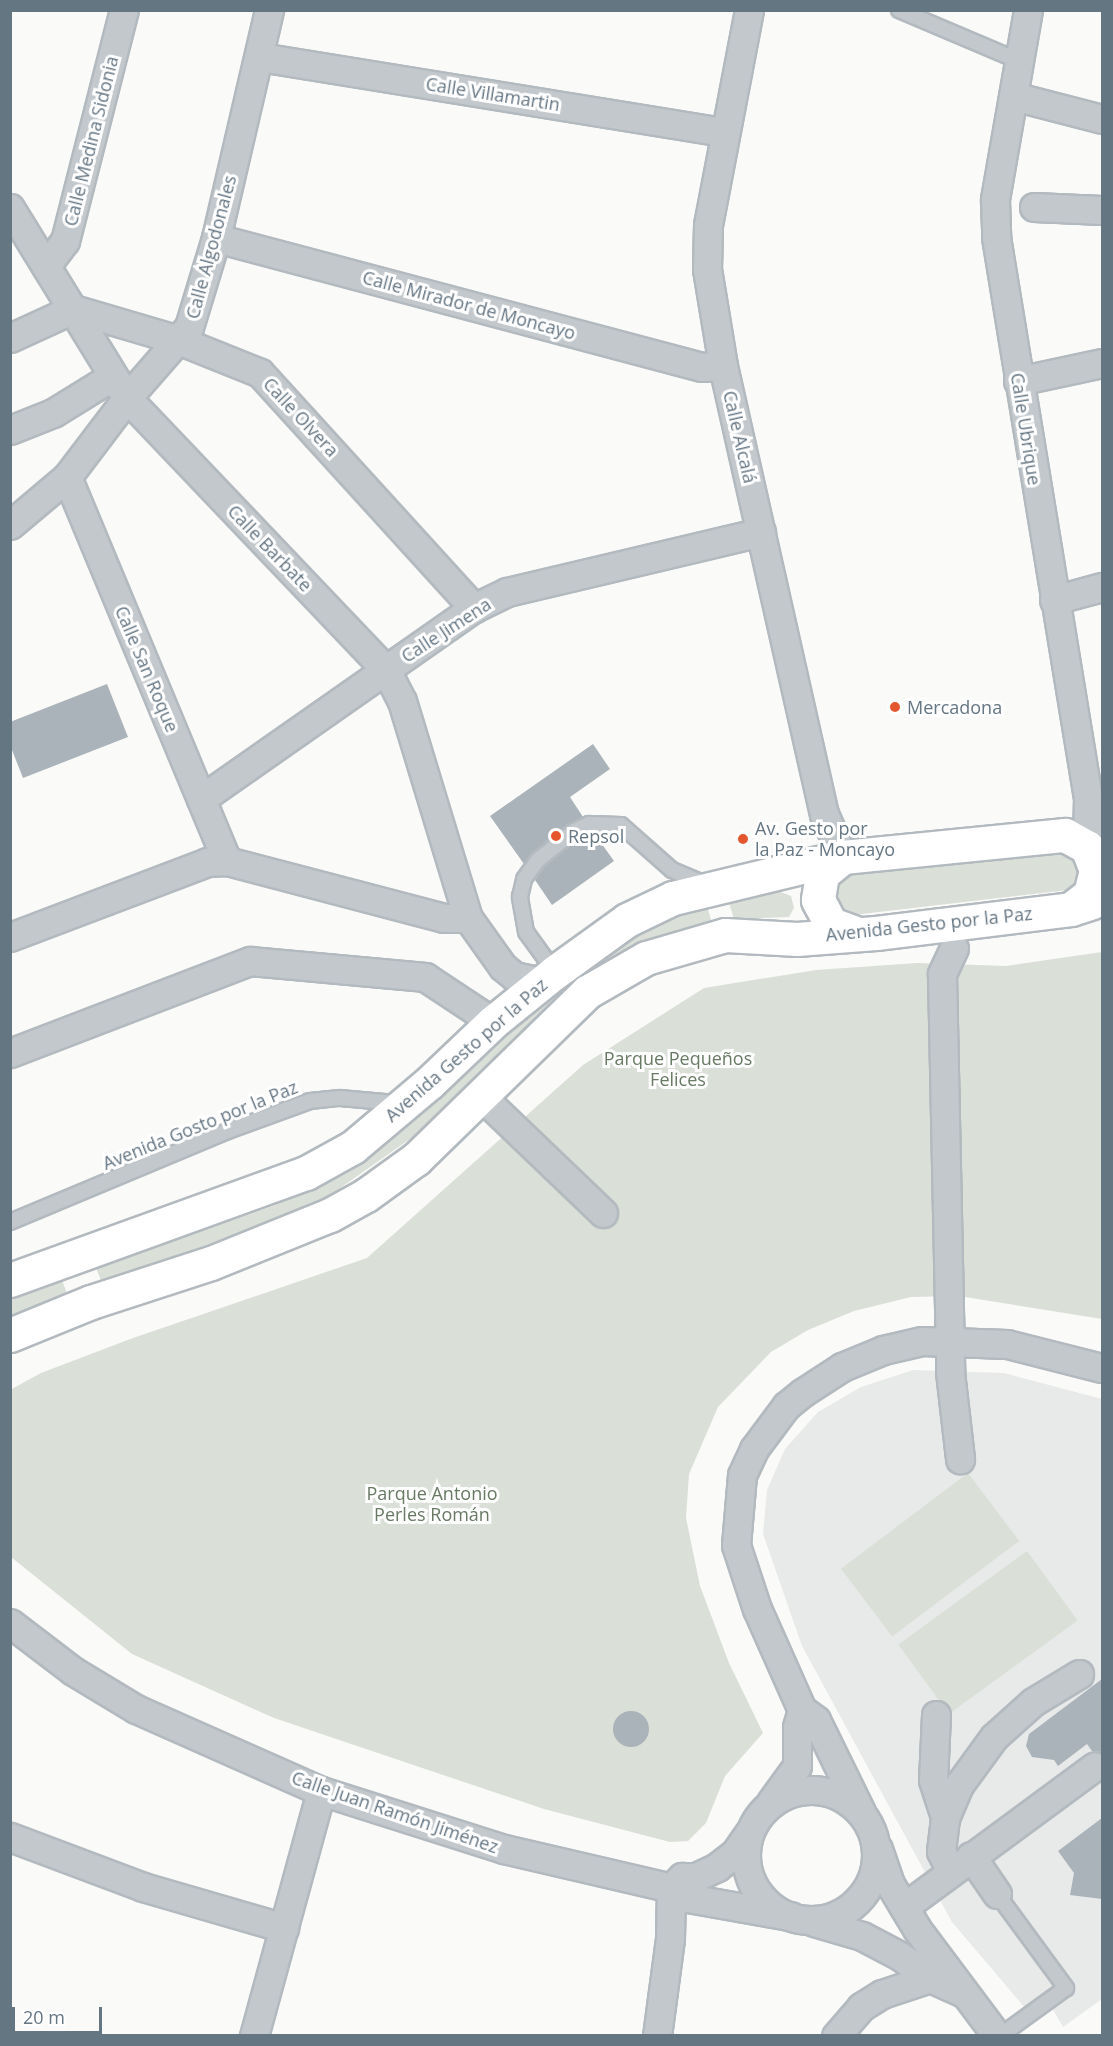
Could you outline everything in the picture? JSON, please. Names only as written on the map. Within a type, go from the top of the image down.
[{"type":"main road","name":"Avenida Gesto por la Paz","points":[[10,1280],[306,1173],[353,1147],[410,1101],[493,1022],[549,977],[627,920],[673,898],[714,885],[843,857],[1052,835],[1065,835],[1094,845]]},
{"type":"main road","points":[[1071,909],[1090,894],[1095,882],[1094,845]]},
{"type":"main road","points":[[843,857],[822,874],[818,900],[831,924],[856,933]]},
{"type":"main road","name":"Avenida Gesto por la Paz","points":[[10,1335],[90,1302],[211,1263],[330,1215],[416,1159],[587,992],[646,958],[725,935],[797,939],[1071,909],[1102,899]]},
{"type":"street","name":"Calle Medina Sidonia","points":[[46,266],[65,241],[124,10]]},
{"type":"street","name":"Calle Algodonales","points":[[10,525],[67,477],[120,387],[178,340],[189,327],[216,238],[260,57],[269,10]]},
{"type":"street","name":"Calle Alcalá","points":[[749,10],[708,225],[707,269],[723,366],[824,814],[843,857]]},
{"type":"street","name":"Calle Ubrique","points":[[1028,10],[995,200],[1002,286],[1094,845]]},
{"type":"street","name":"Calle Villamartin","points":[[260,57],[725,132]]},
{"type":"street","points":[[1013,96],[1102,119]]},
{"type":"street","points":[[1034,207],[1102,210]]},
{"type":"street","name":"Calle Barbate","points":[[10,208],[120,387],[386,670],[402,701],[468,918],[503,967],[514,976],[549,977]]},
{"type":"street","name":"Calle Mirador de Moncayo","points":[[216,238],[702,367],[723,366]]},
{"type":"street","points":[[10,338],[73,309]]},
{"type":"street","name":"Calle Olvera","points":[[73,309],[178,340],[260,373],[474,608]]},
{"type":"street","points":[[1018,381],[1102,363]]},
{"type":"street","points":[[10,430],[120,387]]},
{"type":"street","name":"Calle San Roque","points":[[67,477],[227,861]]},
{"type":"street","name":"Calle Jimena","points":[[201,799],[474,608],[507,592],[761,532]]},
{"type":"street","points":[[1054,600],[1102,587]]},
{"type":"street","points":[[10,937],[207,861],[227,861],[444,918],[468,918]]},
{"type":"street","points":[[954,948],[942,974],[949,1340],[960,1459]]},
{"type":"street","points":[[10,1053],[250,960],[425,977],[493,1022]]},
{"type":"street","points":[[481,1096],[603,1213]]},
{"type":"street","points":[[749,1833],[746,1850],[753,1883],[775,1909],[798,1918],[840,1914],[866,1892],[877,1859],[876,1842],[816,1720],[802,1710],[757,1609],[736,1545],[742,1475],[753,1449],[786,1406],[832,1373],[883,1350],[922,1341],[949,1340],[1007,1344],[1102,1368]]},
{"type":"street","name":"Calle Juan Ramón Jiménez","points":[[10,1623],[73,1671],[136,1710],[321,1791],[504,1849],[671,1888],[681,1897],[798,1918],[862,1936],[900,1956],[930,1978],[963,1993]]},
{"type":"street","points":[[997,1894],[961,1864],[941,1851],[945,1818],[958,1785],[994,1737],[1033,1702],[1079,1674]]},
{"type":"street","points":[[657,2036],[670,1939],[671,1888],[681,1877],[696,1877],[717,1867],[735,1853],[797,1766],[797,1727],[802,1710]]},
{"type":"street","points":[[936,1715],[933,1780],[945,1818]]},
{"type":"street","points":[[904,1907],[1095,1766]]},
{"type":"street","points":[[769,1805],[783,1796],[816,1789],[848,1800],[861,1812]]},
{"type":"street","points":[[254,2036],[321,1791]]},
{"type":"street","points":[[10,1837],[143,1887],[284,1929]]},
{"type":"street","name":"Calle Juan Ramón Jiménez","points":[[876,1842],[890,1884],[904,1907],[963,1993],[999,2036]]},
{"type":"street","points":[[836,2036],[861,2007],[882,1994],[930,1978]]},
{"type":"lane","points":[[899,10],[1019,61]]},
{"type":"lane","points":[[549,977],[526,932],[520,897],[524,879],[538,860],[574,831],[597,823],[621,825],[672,870],[714,885]]},
{"type":"lane","name":"Avenida Gosto por la Paz","points":[[10,1222],[228,1131],[310,1101],[340,1098],[388,1104],[410,1101]]},
{"type":"lane","points":[[997,1894],[1066,1988],[999,2036]]},
{"type":"shaded area","points":[[913,1370],[1004,1373],[1102,1399],[1102,1999],[1063,2027],[1044,1994],[1025,2008],[952,1922],[802,1646],[763,1534],[767,1490],[785,1449],[818,1412],[861,1387]]},
{"type":"green space","points":[[1058,849],[1075,859],[1079,872],[1076,883],[1068,890],[853,915],[835,904],[833,890],[839,878],[849,870]]},
{"type":"green space","points":[[773,889],[791,896],[794,908],[789,917],[734,919],[728,899]]},
{"type":"green space","points":[[707,906],[711,920],[626,954],[555,1002],[420,1132],[316,1205],[102,1283],[96,1268],[276,1205],[378,1148],[418,1117],[558,982],[659,920]]},
{"type":"green space","name":"Parque Antonio Perles Román","points":[[1102,952],[1102,1319],[959,1296],[911,1297],[854,1311],[808,1330],[771,1352],[718,1407],[689,1474],[686,1518],[700,1586],[729,1663],[763,1733],[725,1776],[706,1823],[688,1841],[670,1842],[544,1809],[274,1718],[132,1654],[11,1557],[10,1390],[41,1373],[133,1338],[367,1258],[583,1065],[704,988],[816,970],[917,963],[1006,966]]},
{"type":"green space","points":[[62,1280],[69,1299],[11,1321],[11,1299]]},
{"type":"green space","points":[[968,1473],[1019,1541],[892,1637],[841,1569]]},
{"type":"green space","points":[[1027,1551],[1078,1621],[949,1714],[898,1644]]},
{"type":"building","points":[[107,684],[128,737],[23,778],[10,745],[10,722]]},
{"type":"building","points":[[593,744],[610,769],[570,797],[583,817],[568,824],[524,864],[490,816]]},
{"type":"building","points":[[594,833],[614,861],[552,905],[535,880],[545,866],[579,839]]},
{"type":"building","points":[[1102,1679],[1102,1752],[1092,1751],[1087,1744],[1058,1766],[1054,1760],[1032,1757],[1026,1746],[1029,1734]]},
{"type":"building","points":[[631,1711],[644,1716],[649,1729],[644,1742],[631,1747],[618,1742],[613,1729],[618,1716]]},
{"type":"building","points":[[1102,1818],[1102,1899],[1070,1895],[1074,1873],[1058,1851]]},
{"type":"place","name":"Mercadona","points":[[895,707]]},
{"type":"place","name":"Repsol","points":[[556,836]]},
{"type":"place","name":"Av. Gesto por la Paz - Moncayo","points":[[743,839]]},
{"type":"park label","name":"Parque Pequeños Felices","points":[[678,1069]]}]
